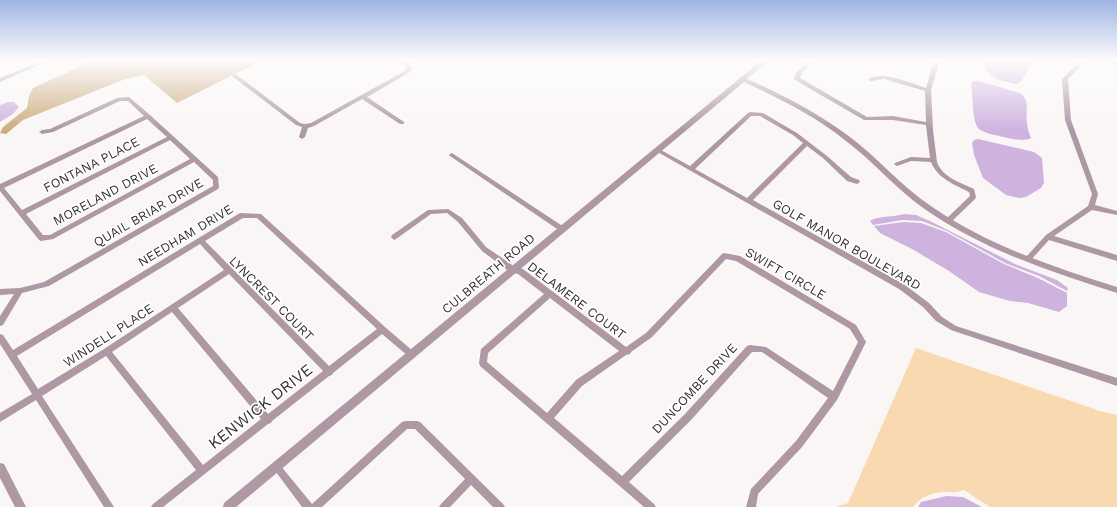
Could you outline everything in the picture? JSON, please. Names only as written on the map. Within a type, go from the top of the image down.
[{"type":"street","points":[[245,84],[298,124],[305,126],[312,125],[386,84]]},
{"type":"street","name":"CULBREATH ROAD","points":[[228,507],[277,468],[411,354],[737,84]]},
{"type":"street","points":[[753,84],[783,98],[836,130],[875,161],[908,194],[981,239],[1075,277],[1117,290]]},
{"type":"street","points":[[805,84],[866,119],[893,118],[930,124]]},
{"type":"street","points":[[907,84],[928,90]]},
{"type":"street","points":[[930,84],[928,90],[930,124],[936,167],[943,174],[972,191],[973,197],[948,220]]},
{"type":"street","points":[[1028,259],[1048,237],[1092,207],[1095,194],[1068,120],[1065,84]]},
{"type":"street","points":[[363,97],[402,123]]},
{"type":"street","name":"QUAIL BRIAR DRIVE","points":[[0,292],[20,291],[46,284],[216,187],[216,179],[129,99],[119,99],[51,130],[42,132]]},
{"type":"street","points":[[692,169],[750,114],[761,114],[795,134],[825,157],[849,179],[857,182]]},
{"type":"street","points":[[0,187],[148,116]]},
{"type":"street","points":[[302,136],[305,126]]},
{"type":"street","name":"FONTANA PLACE","points":[[22,213],[171,137]]},
{"type":"street","points":[[748,201],[806,143]]},
{"type":"street","name":"GOLF MANOR BOULEVARD","points":[[657,150],[902,287],[926,305],[939,319],[954,328],[1117,382]]},
{"type":"street","points":[[452,155],[562,229]]},
{"type":"street","name":"MORELAND DRIVE","points":[[0,187],[41,238],[51,238],[195,159]]},
{"type":"street","points":[[897,164],[911,159],[934,160]]},
{"type":"street","points":[[1092,207],[1117,213]]},
{"type":"street","name":"DELAMERE COURT","points":[[394,237],[430,212],[448,211],[460,220],[484,249],[513,270],[520,272],[627,352]]},
{"type":"street","name":"NEEDHAM DRIVE","points":[[12,355],[242,214],[259,216],[411,354]]},
{"type":"street","points":[[1048,237],[1117,258]]},
{"type":"street","name":"LYNCREST COURT","points":[[200,240],[228,271],[329,372]]},
{"type":"street","name":"SWIFT CIRCLE","points":[[548,418],[579,383],[627,352],[650,335],[724,256],[738,258],[853,327],[862,342],[834,397],[799,444],[754,492],[751,507]]},
{"type":"street","name":"WINDELL PLACE","points":[[0,418],[107,351],[228,271]]},
{"type":"street","points":[[0,323],[20,291]]},
{"type":"street","points":[[549,294],[484,352],[483,363],[651,507]]},
{"type":"street","points":[[172,307],[268,420]]},
{"type":"street","name":"KENWICK DRIVE","points":[[156,507],[382,329]]},
{"type":"street","points":[[0,337],[109,507]]},
{"type":"street","name":"DUNCOMBE DRIVE","points":[[622,482],[688,417],[750,348],[763,349],[834,397]]},
{"type":"street","points":[[107,351],[202,471]]},
{"type":"street","points":[[315,507],[405,425],[417,425],[500,507]]},
{"type":"street","points":[[0,468],[21,507]]},
{"type":"street","points":[[277,468],[308,507]]},
{"type":"street","points":[[444,507],[471,479]]},
{"type":"shaded area","points":[[42,84],[113,84],[23,120],[6,134],[0,133],[3,127],[27,108],[29,96],[33,88]]},
{"type":"shaded area","points":[[154,84],[216,84],[177,103]]},
{"type":"shaded area","points":[[971,84],[988,84],[1020,93],[1027,103],[1027,126],[1031,138],[1025,140],[1014,139],[988,133],[979,129],[975,121]]},
{"type":"shaded area","points":[[8,102],[14,102],[19,107],[13,114],[0,122],[0,105]]},
{"type":"shaded area","points":[[978,139],[1034,152],[1042,158],[1044,183],[1041,188],[1026,197],[1019,198],[1006,195],[983,178],[974,155],[972,143],[974,140]]},
{"type":"shaded area","points":[[904,214],[916,215],[930,221],[1015,264],[1057,280],[1068,288],[1067,291],[1039,276],[1005,263],[947,231],[922,221],[902,220],[873,225],[870,221],[877,218]]},
{"type":"shaded area","points":[[903,222],[921,223],[946,232],[1004,264],[1038,278],[1067,293],[1067,306],[1059,312],[1028,303],[1010,301],[979,292],[949,271],[912,249],[880,233],[874,226]]},
{"type":"shaded area","points":[[916,348],[1100,411],[1117,415],[1117,507],[990,507],[964,490],[935,493],[923,498],[913,507],[836,507],[848,503]]},
{"type":"shaded area","points":[[946,496],[963,497],[982,507],[918,507],[921,502]]}]
